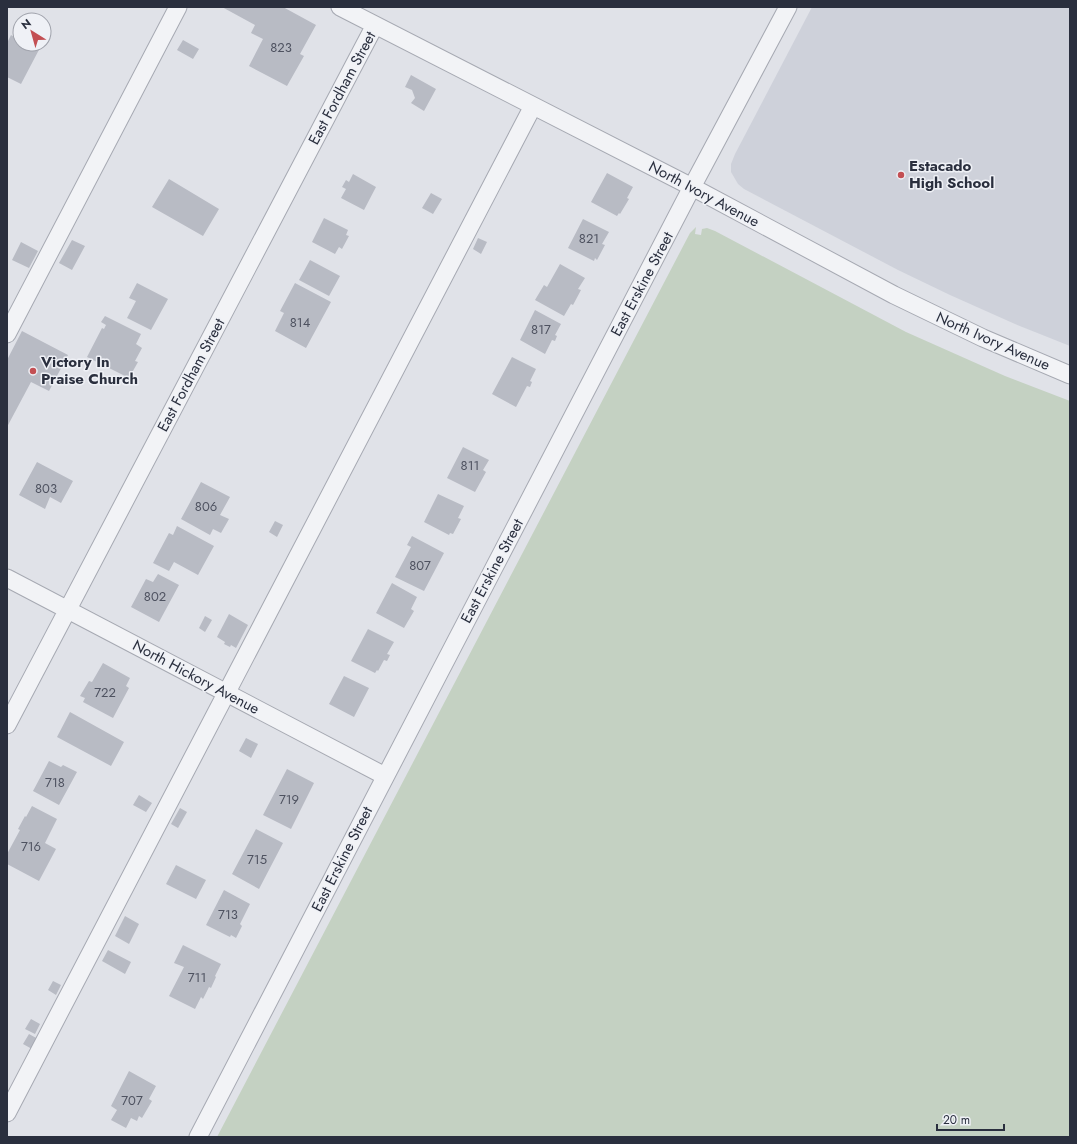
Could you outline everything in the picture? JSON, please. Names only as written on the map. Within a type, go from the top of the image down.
[{"type":"street","points":[[7,334],[178,7]]},
{"type":"street","name":"North Ivory Avenue","points":[[340,7],[692,187],[894,295],[983,338],[1070,375]]},
{"type":"street","name":"East Erskine Street","points":[[198,1137],[692,187],[788,7]]},
{"type":"street","name":"East Fordham Street","points":[[7,725],[375,25]]},
{"type":"street","points":[[7,1113],[533,106]]},
{"type":"street","name":"North Hickory Avenue","points":[[7,578],[385,776]]},
{"type":"shaded area","name":"Estacado High School","points":[[812,7],[1070,7],[1070,346],[1015,324],[898,270],[744,189],[738,184],[731,172],[731,164],[735,154]]},
{"type":"green space","points":[[696,227],[695,234],[701,235],[702,229],[707,228],[715,231],[906,332],[1005,376],[1070,401],[1070,1137],[217,1137],[690,233]]},
{"type":"building","points":[[222,7],[283,7],[316,25],[300,54],[304,56],[287,86],[249,66],[263,39],[251,33],[255,25]]},
{"type":"building","points":[[11,35],[12,52],[38,52],[21,84],[7,77],[7,43]]},
{"type":"building","points":[[183,40],[199,49],[193,59],[177,50]]},
{"type":"building","points":[[411,75],[436,89],[424,111],[411,103],[415,98],[412,90],[405,87]]},
{"type":"building","points":[[607,173],[633,187],[627,198],[629,199],[620,214],[619,213],[617,216],[591,202]]},
{"type":"building","points":[[353,174],[376,187],[364,210],[341,198],[346,189],[342,187],[346,180],[349,182]]},
{"type":"building","points":[[169,179],[219,209],[203,236],[152,207]]},
{"type":"building","points":[[431,193],[442,199],[433,214],[422,208]]},
{"type":"building","points":[[324,218],[348,230],[346,235],[349,236],[342,249],[339,247],[335,254],[312,242]]},
{"type":"building","points":[[583,219],[609,232],[602,244],[605,245],[597,260],[595,258],[594,261],[568,248]]},
{"type":"building","points":[[478,238],[487,242],[481,254],[473,249]]},
{"type":"building","points":[[72,240],[85,246],[72,270],[59,263]]},
{"type":"building","points":[[21,242],[38,251],[29,268],[12,260]]},
{"type":"building","points":[[310,260],[340,276],[329,296],[299,280]]},
{"type":"building","points":[[560,264],[585,278],[578,289],[581,290],[573,305],[571,304],[564,316],[535,300],[544,285],[547,287]]},
{"type":"building","points":[[137,283],[168,299],[151,330],[127,318],[136,301],[129,298]]},
{"type":"building","points":[[295,283],[331,302],[306,348],[275,331],[284,313],[280,311]]},
{"type":"building","points":[[535,310],[561,324],[555,335],[557,336],[555,341],[552,340],[545,354],[520,340]]},
{"type":"building","points":[[105,316],[141,334],[136,344],[142,348],[135,361],[138,362],[129,378],[87,357],[102,328],[104,329],[106,325],[101,322]]},
{"type":"building","name":"Victory In Praise Church","points":[[22,331],[68,355],[49,391],[31,382],[7,427],[7,360]]},
{"type":"building","points":[[512,357],[536,369],[530,381],[532,382],[530,387],[527,386],[516,407],[492,394]]},
{"type":"building","points":[[463,447],[489,460],[483,470],[486,472],[475,492],[447,478]]},
{"type":"building","points":[[37,462],[73,481],[61,503],[50,497],[45,509],[19,495]]},
{"type":"building","points":[[201,482],[230,497],[220,515],[229,519],[221,533],[213,529],[210,535],[181,519]]},
{"type":"building","points":[[438,494],[464,506],[458,518],[461,519],[453,534],[450,533],[449,535],[424,522]]},
{"type":"building","points":[[275,521],[283,525],[277,537],[269,532]]},
{"type":"building","points":[[177,526],[214,546],[198,575],[174,562],[169,571],[153,563],[169,533],[173,535]]},
{"type":"building","points":[[412,536],[444,553],[424,591],[395,577],[411,547],[407,545]]},
{"type":"building","points":[[158,574],[179,585],[159,622],[131,607],[146,579],[153,582]]},
{"type":"building","points":[[392,583],[417,597],[411,609],[414,611],[404,628],[376,613]]},
{"type":"building","points":[[229,614],[248,625],[236,648],[231,645],[230,647],[224,644],[225,642],[217,637]]},
{"type":"building","points":[[205,616],[212,620],[205,632],[199,628]]},
{"type":"building","points":[[368,629],[394,642],[387,654],[390,655],[387,661],[384,660],[378,671],[377,670],[375,673],[351,661]]},
{"type":"building","points":[[103,663],[130,678],[126,686],[129,688],[113,718],[83,702],[85,698],[80,696],[89,681],[92,682]]},
{"type":"building","points":[[344,676],[369,688],[354,717],[329,704]]},
{"type":"building","points":[[70,712],[124,742],[111,766],[57,737]]},
{"type":"building","points":[[246,738],[258,744],[251,758],[239,751]]},
{"type":"building","points":[[49,761],[61,767],[63,765],[77,772],[59,805],[33,791]]},
{"type":"building","points":[[287,769],[314,783],[291,829],[263,815]]},
{"type":"building","points":[[139,795],[152,803],[146,812],[133,805]]},
{"type":"building","points":[[32,806],[57,819],[45,843],[56,849],[39,881],[7,864],[7,854],[20,830],[18,829]]},
{"type":"building","points":[[180,808],[187,812],[178,828],[171,824]]},
{"type":"building","points":[[256,829],[283,843],[259,889],[232,874]]},
{"type":"building","points":[[176,865],[206,880],[196,899],[166,884]]},
{"type":"building","points":[[224,890],[250,904],[240,924],[242,926],[236,938],[231,935],[230,937],[206,925]]},
{"type":"building","points":[[125,916],[139,924],[129,944],[115,936]]},
{"type":"building","points":[[183,945],[221,964],[211,988],[209,987],[203,999],[201,997],[195,1009],[169,996],[184,967],[174,963]]},
{"type":"building","points":[[108,950],[131,962],[125,974],[102,961]]},
{"type":"building","points":[[53,981],[61,985],[56,995],[48,990]]},
{"type":"building","points":[[31,1019],[40,1024],[35,1034],[25,1029]]},
{"type":"building","points":[[29,1034],[38,1039],[32,1049],[23,1044]]},
{"type":"building","points":[[129,1071],[156,1086],[149,1099],[152,1101],[142,1118],[139,1116],[137,1121],[131,1118],[126,1128],[111,1120],[117,1110],[111,1106]]},
{"type":"place","name":"Estacado High School","points":[[901,175]]},
{"type":"place","name":"Victory In Praise Church","points":[[33,371]]}]
